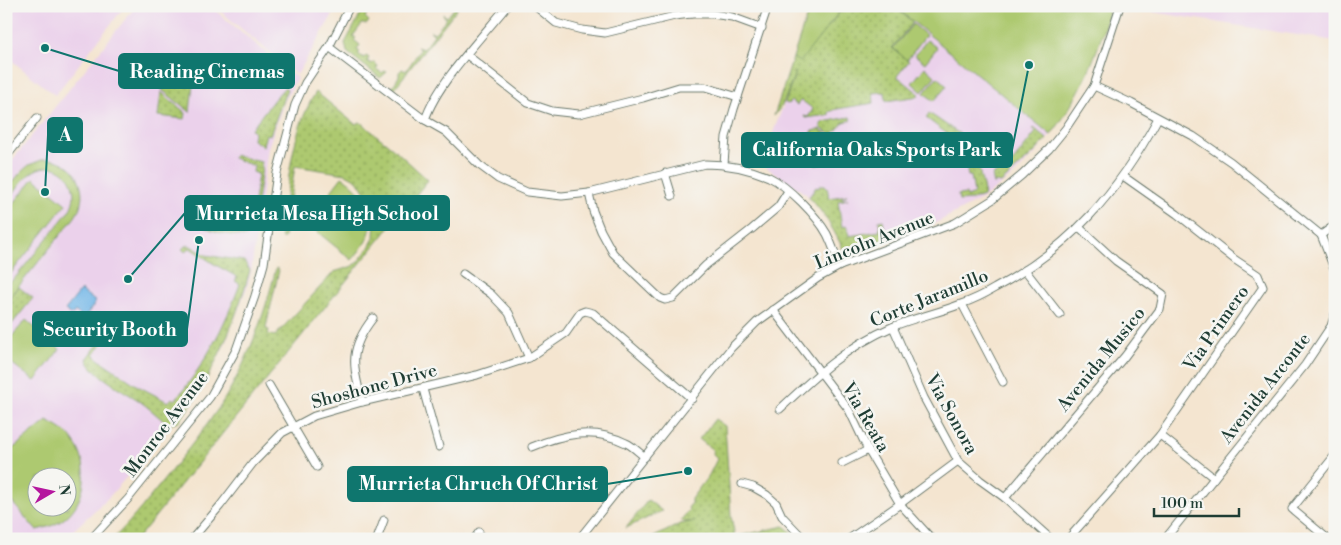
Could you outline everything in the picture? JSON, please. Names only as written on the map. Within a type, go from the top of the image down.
[{"type":"street","name":"Monroe Avenue","points":[[90,539],[128,499],[210,397],[236,350],[264,264],[277,173],[295,105],[305,83],[329,47],[350,6]]},
{"type":"street","points":[[425,120],[429,107],[451,75],[507,6]]},
{"type":"street","points":[[534,6],[556,23],[582,30],[605,33],[691,14],[712,14],[732,17],[762,28]]},
{"type":"street","points":[[690,6],[691,14]]},
{"type":"street","points":[[724,164],[726,137],[768,6]]},
{"type":"street","name":"Lincoln Avenue","points":[[579,539],[732,348],[757,322],[818,278],[840,266],[955,223],[992,200],[1049,149],[1094,86],[1108,49],[1120,6]]},
{"type":"street","points":[[329,47],[425,120],[446,132],[479,165],[498,179],[527,192],[562,196],[589,193],[705,164],[724,164],[771,178],[810,210],[827,234],[840,266]]},
{"type":"street","points":[[467,55],[528,103],[552,111],[579,114],[679,87],[705,87],[738,97]]},
{"type":"street","points":[[1094,86],[1193,136],[1231,162],[1321,235],[1335,271]]},
{"type":"street","points":[[6,157],[36,118]]},
{"type":"street","name":"Corte Jaramillo","points":[[780,409],[819,371],[859,344],[893,327],[962,304],[1026,270],[1080,228],[1098,209],[1140,151],[1158,118]]},
{"type":"street","points":[[664,173],[672,196]]},
{"type":"street","name":"Via Primero","points":[[1123,176],[1258,275],[1263,287],[1160,435]]},
{"type":"street","points":[[589,193],[593,212],[601,232],[613,252],[660,298],[665,300],[673,298],[706,265],[778,206],[788,191]]},
{"type":"street","points":[[1321,235],[1335,225]]},
{"type":"street","name":"Avenida Musico","points":[[1005,498],[1125,356],[1160,309],[1163,294],[1116,261],[1080,228]]},
{"type":"street","points":[[1026,270],[1060,315]]},
{"type":"street","points":[[463,274],[491,294],[509,313],[529,358]]},
{"type":"street","points":[[962,304],[1003,382]]},
{"type":"street","name":"Via Reata","points":[[773,310],[849,410],[868,450],[900,504],[932,539]]},
{"type":"street","name":"Shoshone Drive","points":[[192,539],[254,463],[282,433],[314,416],[362,402],[477,375],[529,358],[566,333],[580,313],[584,311],[593,313],[692,399]]},
{"type":"street","name":"Avenida Arconte","points":[[1214,478],[1305,365],[1331,326],[1335,314]]},
{"type":"street","points":[[362,402],[354,363],[355,353],[363,330],[373,318]]},
{"type":"street","name":"Via Sonora","points":[[893,327],[924,398],[958,461],[1005,498],[1051,539]]},
{"type":"street","points":[[269,385],[318,467]]},
{"type":"street","points":[[423,388],[439,447]]},
{"type":"street","points":[[532,447],[554,438],[586,432],[626,443],[645,457]]},
{"type":"street","points":[[1068,539],[1160,435],[1214,478],[1165,539]]},
{"type":"street","points":[[842,463],[868,450]]},
{"type":"street","points":[[1328,539],[1292,509],[1335,455]]},
{"type":"street","points":[[849,539],[958,461]]},
{"type":"street","points":[[742,484],[753,486],[767,495],[776,503],[782,516],[804,539]]},
{"type":"street","points":[[377,539],[384,520]]},
{"type":"street","points":[[474,539],[479,532]]},
{"type":"shaded area","points":[[6,6],[125,6],[55,95],[6,56]]},
{"type":"shaded area","points":[[136,6],[210,6],[297,78],[284,102],[268,148],[251,272],[225,344],[203,384],[186,409],[155,434],[157,442],[110,496],[64,539],[12,539],[6,532],[6,168]]},
{"type":"shaded area","points":[[214,6],[338,6],[297,75]]},
{"type":"shaded area","points":[[844,6],[894,6],[1051,135],[1014,175],[983,198],[934,224],[846,256],[830,224],[806,194],[761,164],[800,62]]},
{"type":"shaded area","points":[[1128,6],[1335,6],[1335,41],[1128,8]]},
{"type":"green space","points":[[365,6],[372,6],[365,17],[369,21],[367,24],[362,24],[353,36],[356,38],[354,40],[360,45],[357,50],[360,52],[358,54],[364,58],[366,56],[369,58],[367,61],[372,64],[374,62],[378,66],[376,69],[382,73],[384,71],[387,72],[380,78],[347,52],[345,43]]},
{"type":"green space","points":[[456,6],[459,6],[394,89],[392,88],[399,76],[399,72],[402,69],[406,71],[420,50],[417,47],[423,49],[434,35],[430,31],[435,33],[446,19],[443,14],[447,17]]},
{"type":"green space","points":[[810,6],[826,29],[845,6],[893,6],[913,22],[892,48],[909,61],[897,76],[917,92],[919,96],[886,101],[885,92],[873,93],[874,103],[837,109],[829,112],[829,115],[805,118],[804,116],[808,117],[813,109],[801,100],[797,105],[791,101],[788,104],[785,103],[796,71],[783,104],[774,116]]},
{"type":"green space","points":[[810,6],[844,6],[800,62],[793,58]]},
{"type":"green space","points":[[894,6],[1110,6],[1100,41],[1080,90],[1051,135]]},
{"type":"green space","points":[[913,24],[926,35],[907,60],[893,48]]},
{"type":"green space","points":[[927,40],[937,48],[925,63],[915,55]]},
{"type":"green space","points":[[925,67],[935,76],[922,92],[912,83]]},
{"type":"green space","points":[[165,69],[194,75],[190,112],[162,90]]},
{"type":"green space","points":[[937,77],[947,86],[934,101],[924,93]]},
{"type":"green space","points":[[285,87],[287,89],[270,135],[266,134],[263,146],[253,140],[254,132],[251,129]]},
{"type":"green space","points":[[161,92],[186,113],[185,119],[158,116]]},
{"type":"green space","points":[[316,92],[355,124],[360,122],[428,180],[137,539],[116,539],[115,537],[142,507],[201,433],[230,390],[254,340],[276,268],[279,270],[266,327],[269,330],[268,334],[275,336],[334,272],[357,263],[374,238],[375,216],[371,202],[357,180],[346,174],[295,166],[284,238],[281,238],[295,144],[300,126]]},
{"type":"green space","points":[[929,113],[970,141],[980,153],[978,156],[967,160],[963,158],[958,142],[926,118]]},
{"type":"green space","points":[[850,117],[851,120],[844,122],[832,135],[821,128],[823,122]]},
{"type":"green space","points":[[1034,128],[1047,139],[1001,183],[995,182],[994,185],[992,175],[1003,166],[1008,168],[1036,132]]},
{"type":"green space","points":[[820,129],[831,137],[825,147],[822,164],[816,165],[811,133]]},
{"type":"green space","points":[[234,155],[261,162],[262,168],[253,231],[246,237],[214,231],[199,223],[190,211],[191,209],[209,221],[230,229],[245,233],[246,229],[250,229],[258,174],[253,172],[254,166],[233,158]]},
{"type":"green space","points":[[44,159],[55,160],[65,164],[78,178],[82,197],[80,207],[75,217],[6,302],[6,285],[15,278],[69,211],[73,203],[74,194],[69,178],[56,168],[48,167],[33,171],[6,203],[6,190],[21,172],[29,165]]},
{"type":"green space","points":[[970,168],[979,169],[984,191],[983,196],[972,200],[959,201],[958,195],[966,194],[967,197],[974,193],[971,176],[968,176],[967,170]]},
{"type":"green space","points":[[342,177],[362,196],[370,213],[370,232],[361,249],[352,260],[310,226],[309,220]]},
{"type":"green space","points":[[34,178],[66,204],[8,277],[6,276],[6,213]]},
{"type":"green space","points":[[820,185],[827,187],[829,198],[847,195],[842,197],[842,199],[848,199],[838,201],[842,227],[847,226],[849,236],[880,231],[879,221],[883,220],[886,237],[880,242],[879,239],[875,240],[875,243],[861,249],[860,247],[850,254],[844,251],[829,223],[809,197],[816,187],[819,188]]},
{"type":"green space","points":[[189,245],[206,255],[244,261],[250,270],[230,330],[212,368],[179,422],[168,425],[142,403],[101,376],[87,359],[110,328],[115,326],[117,332],[114,329],[94,354],[98,359],[138,386],[168,402],[172,398],[175,400],[195,374],[213,345],[228,315],[240,284],[235,281],[237,277],[190,248],[185,252],[182,249]]},
{"type":"green space","points":[[19,287],[33,298],[12,324],[6,320],[6,303]]},
{"type":"green space","points":[[26,320],[60,349],[35,381],[6,359],[6,343]]},
{"type":"green space","points":[[715,419],[725,426],[731,516],[735,537],[784,526],[799,539],[650,539],[680,524],[696,521],[685,522],[681,520],[689,510],[691,499],[709,475],[717,459],[713,455],[713,450],[699,439]]},
{"type":"green space","points":[[47,421],[69,435],[83,462],[84,484],[78,501],[78,468],[28,468],[28,518],[65,518],[46,528],[36,530],[6,495],[6,454]]},
{"type":"green space","points":[[648,500],[662,511],[626,528]]},
{"type":"water","points":[[81,290],[96,302],[84,318],[75,311],[72,315],[65,310]]},
{"type":"place","name":"Reading Cinemas","points":[[45,48]]},
{"type":"place","name":"California Oaks Sports Park","points":[[1029,65]]},
{"type":"place","name":"A","points":[[45,192]]},
{"type":"place","name":"Security Booth","points":[[199,240]]},
{"type":"place","name":"Murrieta Mesa High School","points":[[128,279]]},
{"type":"place","name":"Murrieta Chruch Of Christ","points":[[688,471]]}]
